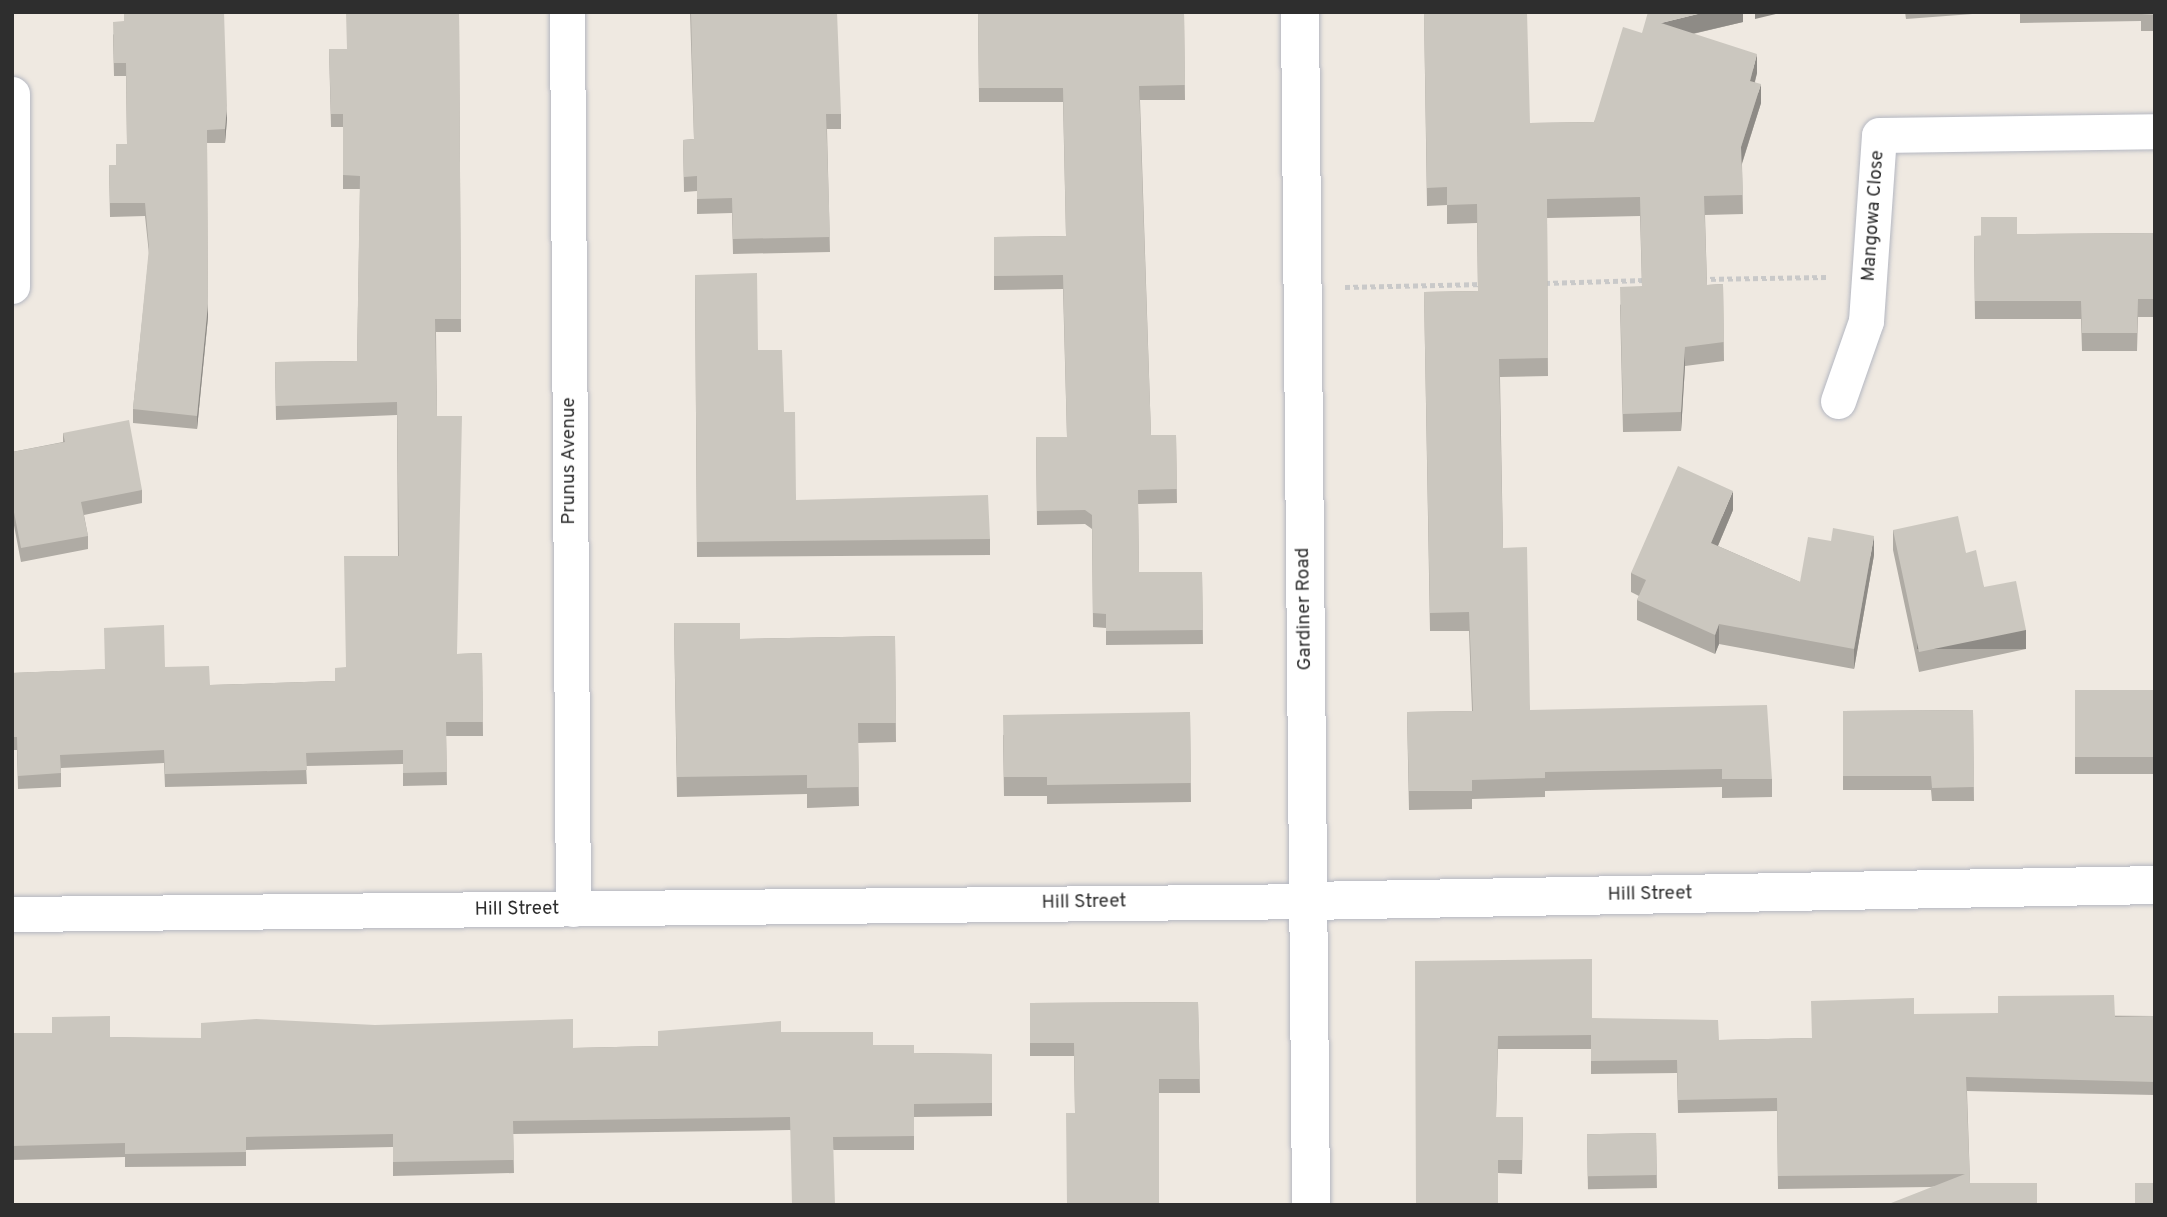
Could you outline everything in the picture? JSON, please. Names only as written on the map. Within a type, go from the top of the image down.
[{"type":"street","name":"Prunus Avenue","points":[[567,12],[573,909]]},
{"type":"street","name":"Gardiner Road","points":[[1300,12],[1311,1205]]},
{"type":"street","points":[[12,94],[12,286]]},
{"type":"street","name":"Mangowa Close","points":[[1839,401],[1866,321],[1880,135],[2155,131]]},
{"type":"street","name":"Hill Street","points":[[12,915],[1308,901],[2155,885]]},
{"type":"path","points":[[1690,279],[1869,276]]},
{"type":"path","points":[[1538,283],[1662,280]]},
{"type":"path","points":[[1303,288],[1496,284]]},
{"type":"building","points":[[124,12],[224,12],[227,106],[225,129],[207,130],[208,304],[197,416],[133,409],[149,248],[145,203],[110,203],[109,165],[116,165],[116,144],[127,144],[126,63],[114,63],[113,22],[124,21]]},
{"type":"building","points":[[346,12],[459,12],[461,319],[435,319],[437,416],[462,416],[457,654],[482,653],[483,722],[446,722],[447,772],[403,773],[403,750],[306,753],[307,770],[165,774],[164,750],[60,755],[61,773],[18,776],[17,737],[12,737],[12,673],[105,669],[104,628],[164,625],[165,667],[209,666],[210,685],[335,681],[335,668],[346,667],[344,556],[399,556],[397,402],[276,406],[275,362],[357,361],[360,176],[343,175],[343,114],[331,114],[329,49],[347,49]]},
{"type":"building","points":[[691,12],[837,12],[841,114],[826,114],[830,237],[733,239],[732,198],[697,199],[697,176],[684,177],[683,140],[694,139]]},
{"type":"building","points":[[978,12],[1184,12],[1185,85],[1139,86],[1151,435],[1176,435],[1177,489],[1138,490],[1139,572],[1202,572],[1203,630],[1106,631],[1106,614],[1093,613],[1092,515],[1085,510],[1037,511],[1036,437],[1067,437],[1063,275],[994,276],[994,237],[1066,236],[1063,88],[979,88]]},
{"type":"building","points":[[1424,12],[1527,12],[1530,123],[1594,122],[1623,27],[1642,33],[1648,12],[1706,12],[1661,23],[1757,54],[1750,81],[1761,84],[1741,147],[1743,195],[1704,196],[1707,285],[1723,284],[1724,342],[1685,347],[1681,412],[1623,414],[1620,287],[1642,286],[1640,197],[1547,199],[1548,358],[1499,359],[1503,548],[1527,547],[1530,710],[1767,705],[1772,779],[1722,779],[1722,769],[1545,772],[1545,778],[1472,780],[1472,791],[1409,791],[1407,712],[1473,711],[1469,612],[1430,613],[1424,292],[1478,291],[1477,204],[1447,205],[1447,187],[1427,188]]},
{"type":"building","points":[[2155,12],[2155,15],[2141,14]]},
{"type":"building","points":[[1981,217],[2017,217],[2017,234],[2155,233],[2155,299],[2138,299],[2137,333],[2082,333],[2081,301],[1975,301],[1974,236],[1981,236]]},
{"type":"building","points":[[757,273],[758,350],[782,350],[784,412],[795,412],[796,500],[988,495],[990,539],[697,542],[695,275]]},
{"type":"building","points":[[129,420],[142,490],[81,502],[88,536],[21,548],[12,502],[12,452],[65,442],[63,433]]},
{"type":"building","points":[[1678,466],[1733,491],[1711,543],[1800,582],[1808,537],[1831,541],[1833,528],[1874,536],[1854,649],[1719,624],[1715,635],[1637,600],[1646,580],[1631,573]]},
{"type":"building","points":[[1958,516],[1966,553],[1976,550],[1984,587],[2016,581],[2026,630],[1919,652],[1893,530]]},
{"type":"building","points":[[674,623],[740,623],[740,639],[895,636],[896,723],[858,723],[859,787],[807,788],[807,775],[677,777]]},
{"type":"building","points":[[2075,690],[2155,690],[2155,757],[2075,757]]},
{"type":"building","points":[[1973,710],[1974,787],[1932,788],[1931,776],[1843,776],[1843,711]]},
{"type":"building","points":[[1190,712],[1191,783],[1047,785],[1047,777],[1004,777],[1003,715]]},
{"type":"building","points":[[1592,959],[1592,1018],[1718,1020],[1719,1040],[1812,1038],[1811,1001],[1914,998],[1914,1014],[1998,1013],[1998,996],[2114,995],[2115,1017],[2155,1016],[2155,1082],[1966,1077],[1970,1183],[2037,1183],[2037,1205],[1886,1205],[1965,1174],[1778,1176],[1777,1098],[1678,1100],[1677,1060],[1591,1061],[1591,1035],[1498,1036],[1496,1117],[1523,1117],[1522,1160],[1498,1160],[1498,1205],[1416,1205],[1415,961]]},
{"type":"building","points":[[1198,1002],[1200,1079],[1159,1079],[1159,1205],[1067,1205],[1066,1113],[1075,1113],[1074,1043],[1030,1043],[1030,1003]]},
{"type":"building","points":[[110,1016],[110,1037],[201,1038],[201,1023],[256,1019],[375,1025],[573,1019],[573,1048],[658,1046],[658,1031],[781,1021],[781,1032],[873,1032],[873,1045],[914,1045],[914,1053],[992,1054],[992,1103],[914,1104],[914,1136],[833,1137],[835,1205],[792,1205],[790,1117],[513,1121],[514,1160],[393,1162],[393,1134],[246,1137],[246,1152],[125,1154],[125,1143],[12,1146],[12,1033],[52,1033],[52,1017]]},
{"type":"building","points":[[1656,1133],[1657,1175],[1588,1176],[1587,1134]]},
{"type":"building","points":[[2135,1183],[2155,1183],[2155,1205],[2135,1205]]}]
